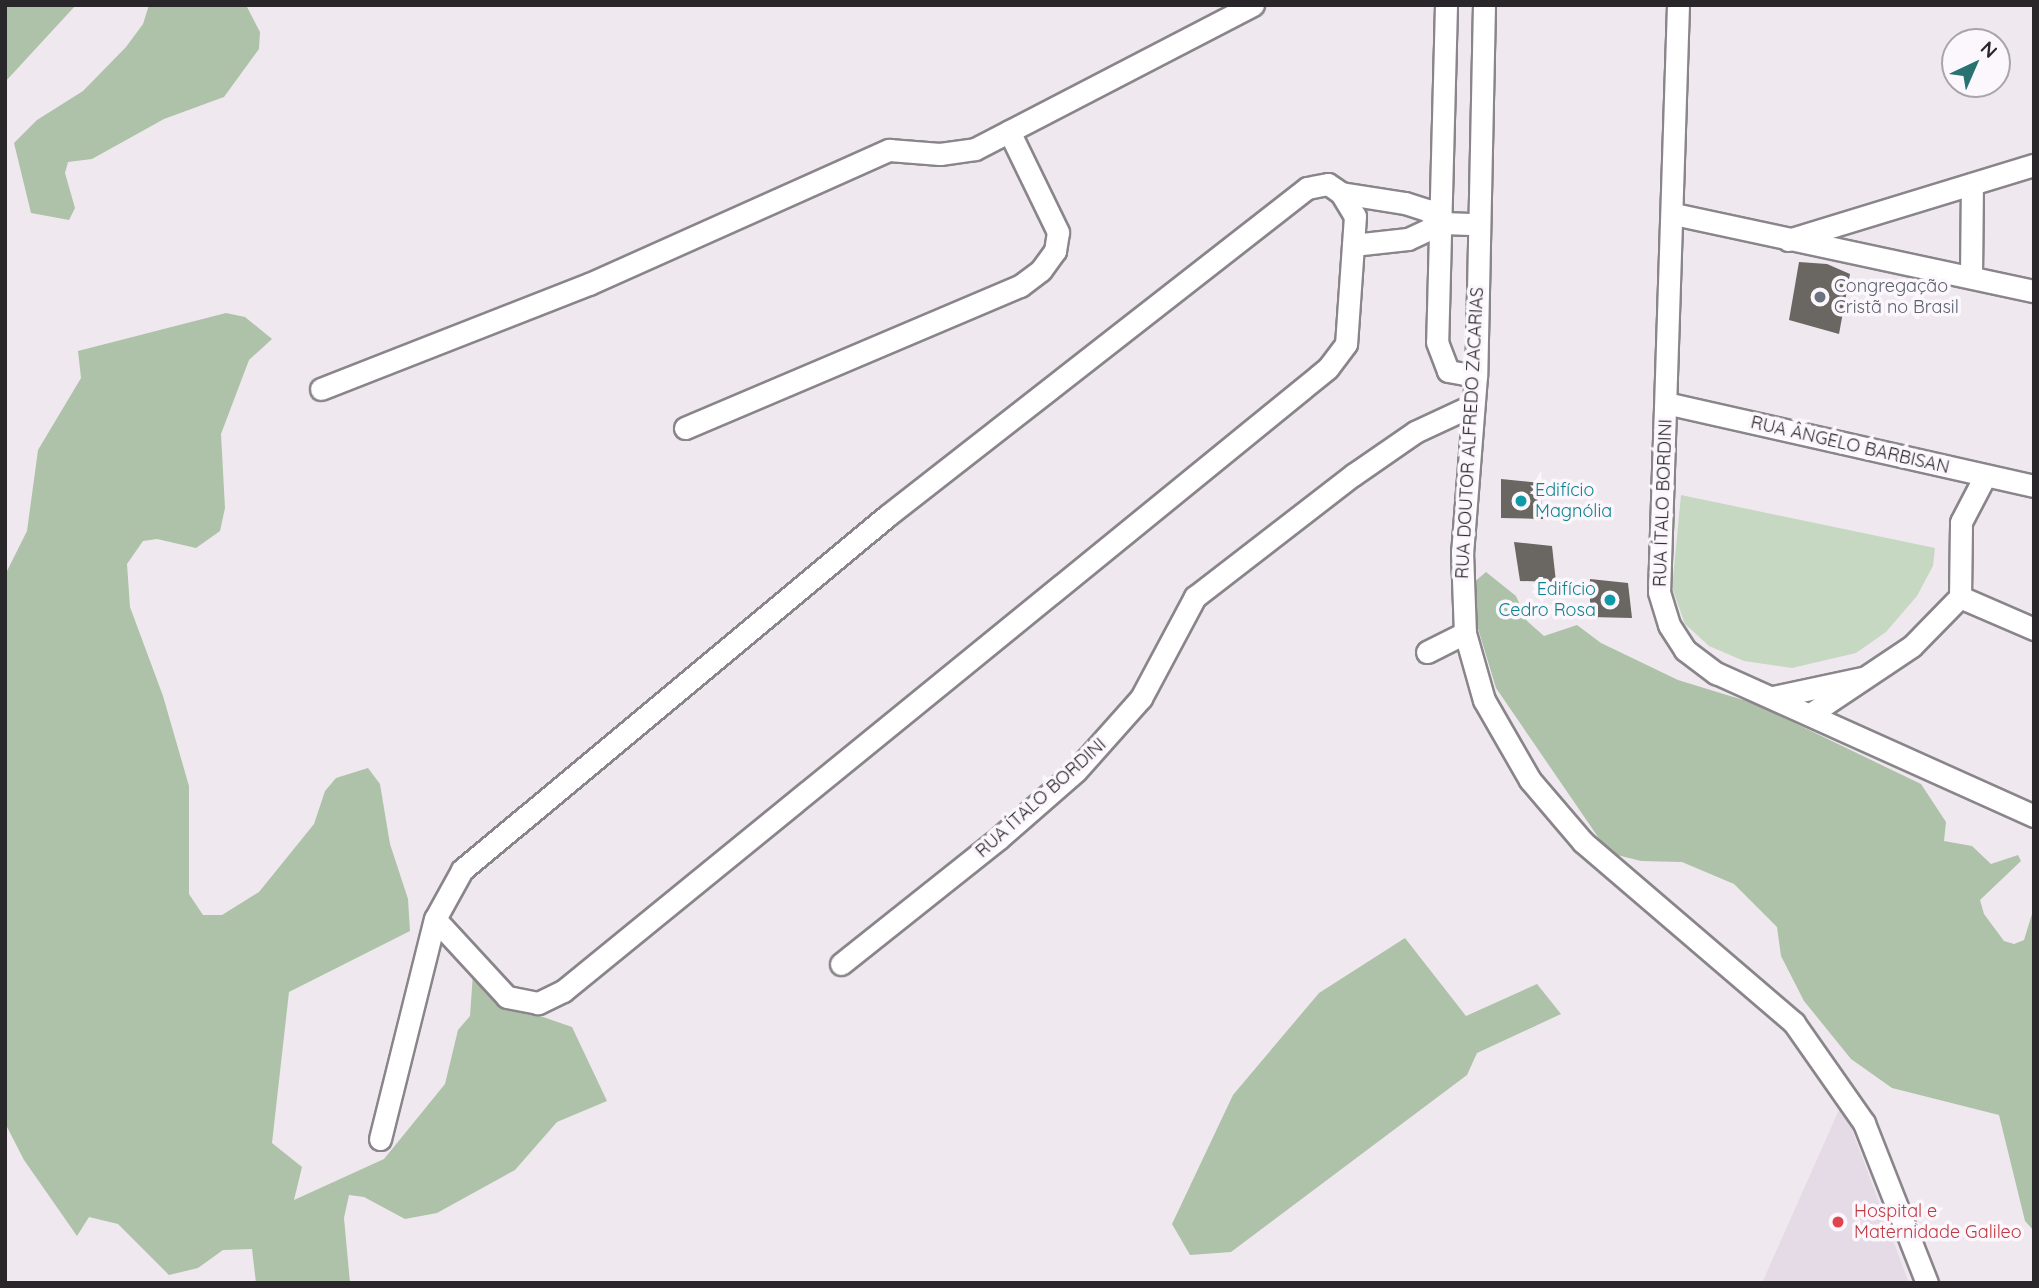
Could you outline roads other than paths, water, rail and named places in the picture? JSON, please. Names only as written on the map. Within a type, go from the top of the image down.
[{"type":"street","points":[[321,389],[589,284],[889,150],[940,154],[975,149],[1253,5]]},
{"type":"street","points":[[1446,5],[1438,354],[1448,371],[1476,376]]},
{"type":"street","name":"RUA DOUTOR ALFREDO ZACARIAS","points":[[1484,5],[1476,376],[1462,552],[1465,633],[1484,700],[1530,780],[1583,842],[1674,922],[1761,990],[1794,1023],[1832,1072],[1864,1123],[1927,1283]]},
{"type":"street","name":"RUA ÍTALO BORDINI","points":[[1678,5],[1674,214],[1659,593],[1669,625],[1701,663],[2034,816]]},
{"type":"street","points":[[685,428],[1020,286],[1041,270],[1055,251],[1058,232],[1009,131]]},
{"type":"street","points":[[1786,240],[2034,165]]},
{"type":"street","points":[[380,1139],[435,919],[463,870],[887,516],[1307,188],[1328,184],[1341,193],[1355,216],[1346,344],[1328,368],[563,991],[538,1003],[507,997],[435,919]]},
{"type":"street","points":[[1971,277],[1972,184]]},
{"type":"street","points":[[1341,193],[1405,203],[1427,210],[1442,223]]},
{"type":"street","points":[[1674,214],[2034,291]]},
{"type":"street","points":[[1353,245],[1408,239],[1442,223],[1478,224]]},
{"type":"street","name":"RUA ÂNGELO BARBISAN","points":[[1666,403],[2034,486]]},
{"type":"street","name":"RUA ÍTALO BORDINI","points":[[841,964],[998,839],[1076,771],[1141,698],[1195,597],[1353,475],[1415,432],[1473,405]]},
{"type":"street","points":[[1812,713],[1912,646],[1960,597],[1961,522],[1986,476]]},
{"type":"street","points":[[1960,597],[2034,629]]},
{"type":"street","points":[[1427,652],[1465,633]]},
{"type":"street","points":[[1773,697],[1864,677]]},
{"type":"street","points":[[1846,692],[1861,736]]},
{"type":"place","name":"Congregação Cristã no Brasil","points":[[1820,297]]},
{"type":"place","name":"Edifício Magnólia","points":[[1521,501]]},
{"type":"place","name":"Edifício Cedro Rosa","points":[[1610,600]]},
{"type":"place","name":"Hospital e Maternidade Galileo","points":[[1838,1222]]}]
